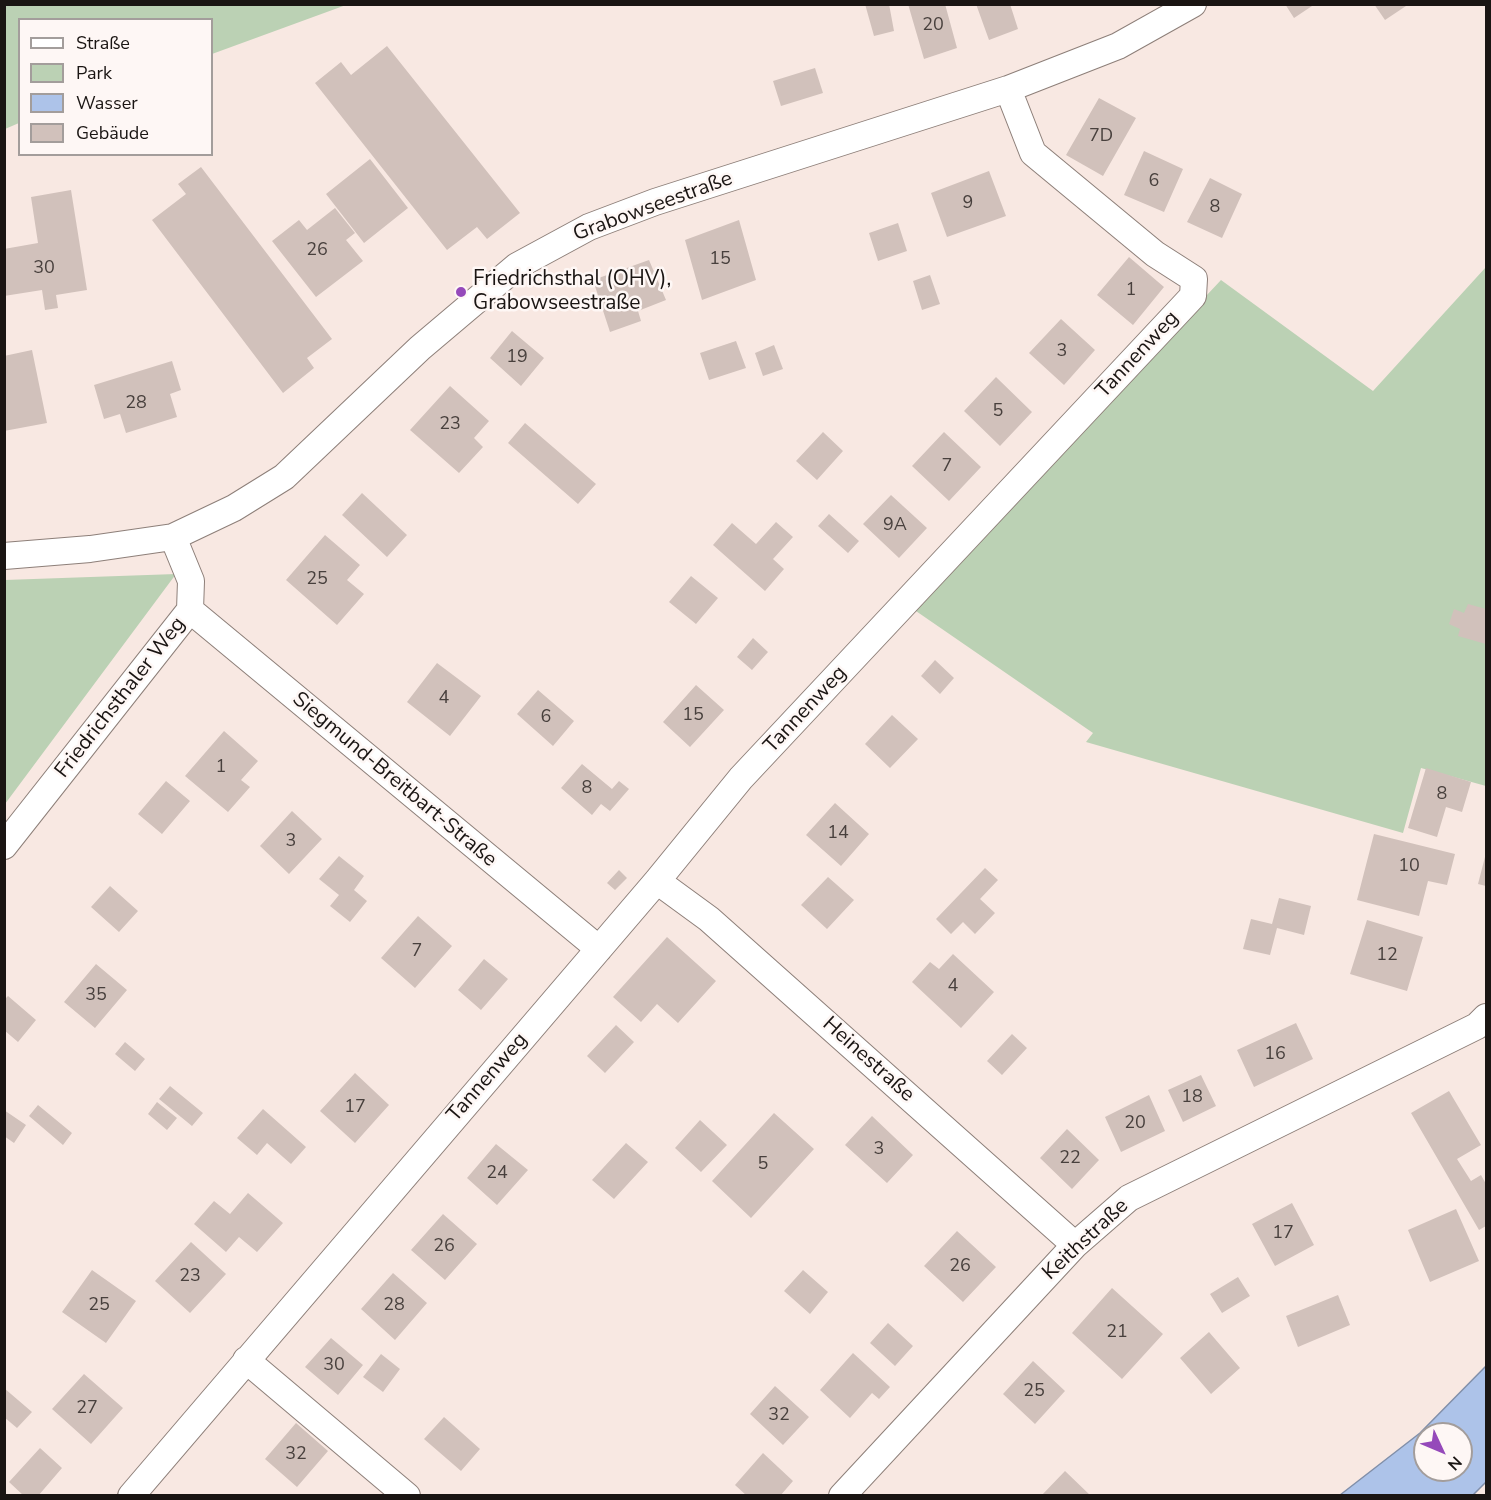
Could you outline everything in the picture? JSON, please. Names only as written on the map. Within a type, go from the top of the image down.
[{"type":"street","name":"Grabowseestraße","points":[[4,556],[90,549],[173,537],[234,508],[284,477],[420,348],[518,266],[589,227],[655,202],[1008,89],[1118,46],[1193,4]]},
{"type":"street","name":"Tannenweg","points":[[131,1496],[657,881],[741,778],[1193,296],[1194,279],[1155,254],[1033,153],[1008,89]]},
{"type":"street","name":"Friedrichsthaler Weg","points":[[4,846],[190,610],[191,581],[173,537]]},
{"type":"street","name":"Siegmund-Breitbart-Straße","points":[[190,610],[598,949]]},
{"type":"street","name":"Heinestraße","points":[[657,881],[709,919],[1075,1245]]},
{"type":"street","name":"Keithstraße","points":[[842,1496],[1075,1245],[1129,1198],[1476,1026],[1486,1017]]},
{"type":"street","points":[[246,1360],[407,1496]]},
{"type":"green space","points":[[5,4],[346,4],[213,54],[213,18],[18,18],[18,123],[5,129]]},
{"type":"green space","points":[[1486,267],[1486,786],[1421,768],[1403,833],[1086,742],[1093,733],[913,609],[1221,280],[1373,391]]},
{"type":"green space","points":[[176,574],[5,804],[5,580]]},
{"type":"water","points":[[1486,1366],[1486,1482],[1473,1495],[1340,1495],[1413,1438],[1413,1482],[1473,1482],[1473,1422],[1431,1422]]},
{"type":"building","points":[[865,4],[889,4],[894,31],[874,36]]},
{"type":"building","points":[[908,4],[945,4],[957,48],[924,59]]},
{"type":"building","points":[[976,4],[1010,4],[1018,29],[989,40]]},
{"type":"building","points":[[1285,4],[1315,4],[1294,18]]},
{"type":"building","points":[[1374,4],[1409,4],[1385,20]]},
{"type":"building","points":[[387,46],[520,213],[487,239],[477,227],[447,250],[315,83],[341,62],[351,75]]},
{"type":"building","points":[[815,68],[823,93],[781,106],[773,81]]},
{"type":"building","points":[[1099,98],[1136,118],[1103,176],[1066,155]]},
{"type":"building","points":[[1144,151],[1183,169],[1164,212],[1124,195]]},
{"type":"building","points":[[370,159],[408,208],[364,243],[326,194]]},
{"type":"building","points":[[201,167],[332,339],[307,358],[314,368],[283,393],[152,220],[186,194],[178,184]]},
{"type":"building","points":[[989,171],[1006,216],[947,237],[931,193]]},
{"type":"building","points":[[1210,178],[1242,194],[1222,238],[1187,222]]},
{"type":"building","points":[[71,190],[87,290],[56,295],[58,308],[45,310],[42,290],[4,296],[4,249],[38,243],[31,197]]},
{"type":"building","points":[[335,208],[355,233],[346,240],[363,261],[316,297],[272,241],[299,220],[307,230]]},
{"type":"building","points":[[739,220],[756,280],[702,300],[685,240]]},
{"type":"building","points":[[898,223],[907,251],[878,261],[869,233]]},
{"type":"building","points":[[1129,257],[1164,287],[1133,325],[1097,295]]},
{"type":"building","points":[[649,260],[666,300],[638,311],[641,321],[610,332],[593,280]]},
{"type":"building","points":[[930,275],[940,304],[922,310],[913,281]]},
{"type":"building","points":[[1061,319],[1095,350],[1064,385],[1029,353]]},
{"type":"building","points":[[512,331],[544,358],[521,386],[490,358]]},
{"type":"building","points":[[736,341],[746,368],[709,380],[700,353]]},
{"type":"building","points":[[774,345],[783,369],[763,376],[755,353]]},
{"type":"building","points":[[32,350],[47,423],[4,431],[4,356]]},
{"type":"building","points":[[172,361],[181,390],[170,394],[177,417],[126,433],[120,414],[104,419],[94,385]]},
{"type":"building","points":[[996,377],[1032,412],[1000,446],[964,411]]},
{"type":"building","points":[[450,386],[489,421],[474,438],[483,447],[459,473],[410,430]]},
{"type":"building","points":[[525,423],[596,484],[578,504],[508,443]]},
{"type":"building","points":[[823,432],[843,451],[817,480],[796,461]]},
{"type":"building","points":[[944,432],[981,467],[949,501],[912,466]]},
{"type":"building","points":[[362,493],[407,535],[387,557],[342,515]]},
{"type":"building","points":[[891,495],[927,528],[899,558],[863,524]]},
{"type":"building","points":[[829,514],[859,541],[848,553],[818,526]]},
{"type":"building","points":[[776,522],[793,537],[773,559],[784,569],[765,591],[713,545],[732,523],[756,544]]},
{"type":"building","points":[[325,535],[360,565],[347,580],[364,594],[337,625],[286,580]]},
{"type":"building","points":[[691,576],[718,598],[696,624],[669,602]]},
{"type":"building","points":[[1468,604],[1486,609],[1486,644],[1458,636],[1460,629],[1449,624],[1454,609],[1464,613]]},
{"type":"building","points":[[753,638],[768,652],[752,670],[737,657]]},
{"type":"building","points":[[935,660],[954,678],[940,694],[921,676]]},
{"type":"building","points":[[437,663],[481,696],[450,736],[407,702]]},
{"type":"building","points":[[696,685],[724,710],[690,747],[663,722]]},
{"type":"building","points":[[538,690],[574,721],[553,746],[517,714]]},
{"type":"building","points":[[892,715],[918,739],[890,768],[865,744]]},
{"type":"building","points":[[224,731],[258,761],[241,780],[250,787],[228,812],[185,776]]},
{"type":"building","points":[[582,764],[612,789],[619,781],[629,789],[610,811],[601,804],[592,815],[561,788]]},
{"type":"building","points":[[1426,768],[1471,782],[1462,812],[1446,807],[1437,837],[1408,828]]},
{"type":"building","points":[[166,781],[190,801],[162,834],[138,814]]},
{"type":"building","points":[[835,803],[869,834],[841,866],[806,835]]},
{"type":"building","points":[[292,811],[322,839],[289,874],[260,846]]},
{"type":"building","points":[[1374,834],[1455,854],[1447,885],[1428,881],[1419,916],[1357,900]]},
{"type":"building","points":[[1486,853],[1486,886],[1478,884]]},
{"type":"building","points":[[339,856],[364,876],[354,890],[367,901],[350,922],[330,906],[339,895],[319,879]]},
{"type":"building","points":[[985,868],[998,880],[980,899],[995,913],[975,934],[963,922],[951,934],[936,919]]},
{"type":"building","points":[[619,870],[627,878],[615,890],[607,883]]},
{"type":"building","points":[[828,877],[854,900],[827,929],[801,905]]},
{"type":"building","points":[[110,886],[138,911],[119,932],[91,907]]},
{"type":"building","points":[[1279,898],[1311,906],[1304,935],[1277,928],[1270,955],[1243,949],[1251,919],[1272,924]]},
{"type":"building","points":[[418,916],[452,946],[415,988],[381,958]]},
{"type":"building","points":[[1367,920],[1423,937],[1407,991],[1350,974]]},
{"type":"building","points":[[667,937],[716,981],[678,1023],[657,1004],[641,1022],[613,997]]},
{"type":"building","points":[[953,954],[994,992],[961,1028],[912,982],[930,962],[939,969]]},
{"type":"building","points":[[484,959],[508,979],[481,1010],[458,990]]},
{"type":"building","points":[[96,964],[127,990],[95,1028],[64,1002]]},
{"type":"building","points":[[8,996],[36,1020],[18,1042],[4,1030],[4,1000]]},
{"type":"building","points":[[1296,1023],[1313,1059],[1254,1087],[1237,1050]]},
{"type":"building","points":[[616,1025],[634,1042],[605,1073],[587,1056]]},
{"type":"building","points":[[1012,1034],[1027,1048],[1002,1075],[987,1061]]},
{"type":"building","points":[[125,1042],[145,1059],[135,1071],[115,1054]]},
{"type":"building","points":[[355,1073],[389,1105],[355,1143],[320,1111]]},
{"type":"building","points":[[1201,1075],[1216,1106],[1183,1122],[1168,1090]]},
{"type":"building","points":[[170,1086],[203,1113],[192,1126],[159,1099]]},
{"type":"building","points":[[1449,1091],[1481,1145],[1457,1159],[1471,1181],[1481,1175],[1486,1184],[1486,1226],[1479,1230],[1411,1113]]},
{"type":"building","points":[[1149,1095],[1165,1131],[1121,1152],[1105,1117]]},
{"type":"building","points":[[157,1102],[177,1118],[167,1130],[148,1114]]},
{"type":"building","points":[[38,1105],[72,1133],[63,1145],[29,1116]]},
{"type":"building","points":[[263,1109],[306,1147],[291,1164],[267,1143],[257,1155],[237,1138]]},
{"type":"building","points":[[4,1110],[26,1125],[14,1143],[4,1136]]},
{"type":"building","points":[[774,1113],[814,1149],[751,1218],[712,1181]]},
{"type":"building","points":[[872,1116],[913,1155],[887,1183],[845,1145]]},
{"type":"building","points":[[700,1120],[727,1145],[701,1172],[675,1148]]},
{"type":"building","points":[[1067,1129],[1099,1160],[1072,1189],[1040,1158]]},
{"type":"building","points":[[626,1143],[648,1162],[614,1199],[592,1180]]},
{"type":"building","points":[[496,1144],[528,1170],[497,1205],[467,1178]]},
{"type":"building","points":[[248,1193],[283,1223],[257,1252],[239,1237],[226,1252],[194,1224],[214,1201],[230,1214]]},
{"type":"building","points":[[1292,1203],[1314,1245],[1275,1266],[1252,1224]]},
{"type":"building","points":[[1456,1209],[1479,1261],[1430,1282],[1408,1230]]},
{"type":"building","points":[[443,1214],[477,1244],[445,1280],[411,1250]]},
{"type":"building","points":[[957,1231],[996,1267],[963,1302],[924,1266]]},
{"type":"building","points":[[191,1242],[226,1274],[190,1313],[155,1281]]},
{"type":"building","points":[[92,1270],[136,1301],[106,1343],[62,1312]]},
{"type":"building","points":[[803,1270],[828,1292],[810,1314],[784,1291]]},
{"type":"building","points":[[393,1273],[427,1303],[395,1340],[361,1309]]},
{"type":"building","points":[[1238,1277],[1250,1296],[1222,1313],[1210,1294]]},
{"type":"building","points":[[1112,1288],[1163,1334],[1122,1379],[1072,1333]]},
{"type":"building","points":[[1338,1295],[1350,1325],[1298,1347],[1286,1316]]},
{"type":"building","points":[[888,1323],[913,1346],[895,1366],[870,1343]]},
{"type":"building","points":[[1209,1332],[1240,1368],[1211,1394],[1180,1358]]},
{"type":"building","points":[[331,1338],[363,1365],[338,1395],[305,1367]]},
{"type":"building","points":[[853,1353],[890,1387],[879,1399],[872,1393],[850,1418],[820,1390]]},
{"type":"building","points":[[381,1354],[400,1369],[383,1392],[363,1377]]},
{"type":"building","points":[[1033,1361],[1065,1391],[1035,1424],[1003,1394]]},
{"type":"building","points":[[84,1374],[123,1408],[91,1444],[52,1409]]},
{"type":"building","points":[[775,1386],[809,1417],[783,1445],[750,1414]]},
{"type":"building","points":[[4,1388],[32,1412],[17,1428],[4,1417]]},
{"type":"building","points":[[444,1417],[480,1449],[461,1471],[424,1439]]},
{"type":"building","points":[[296,1423],[328,1451],[297,1487],[265,1459]]},
{"type":"building","points":[[40,1448],[62,1468],[38,1496],[24,1496],[9,1482]]},
{"type":"building","points":[[763,1453],[793,1481],[780,1496],[747,1496],[735,1485]]},
{"type":"building","points":[[1065,1471],[1091,1496],[1041,1496]]},
{"type":"place","name":"Friedrichsthal (OHV), Grabowseestraße","points":[[461,292]]}]
